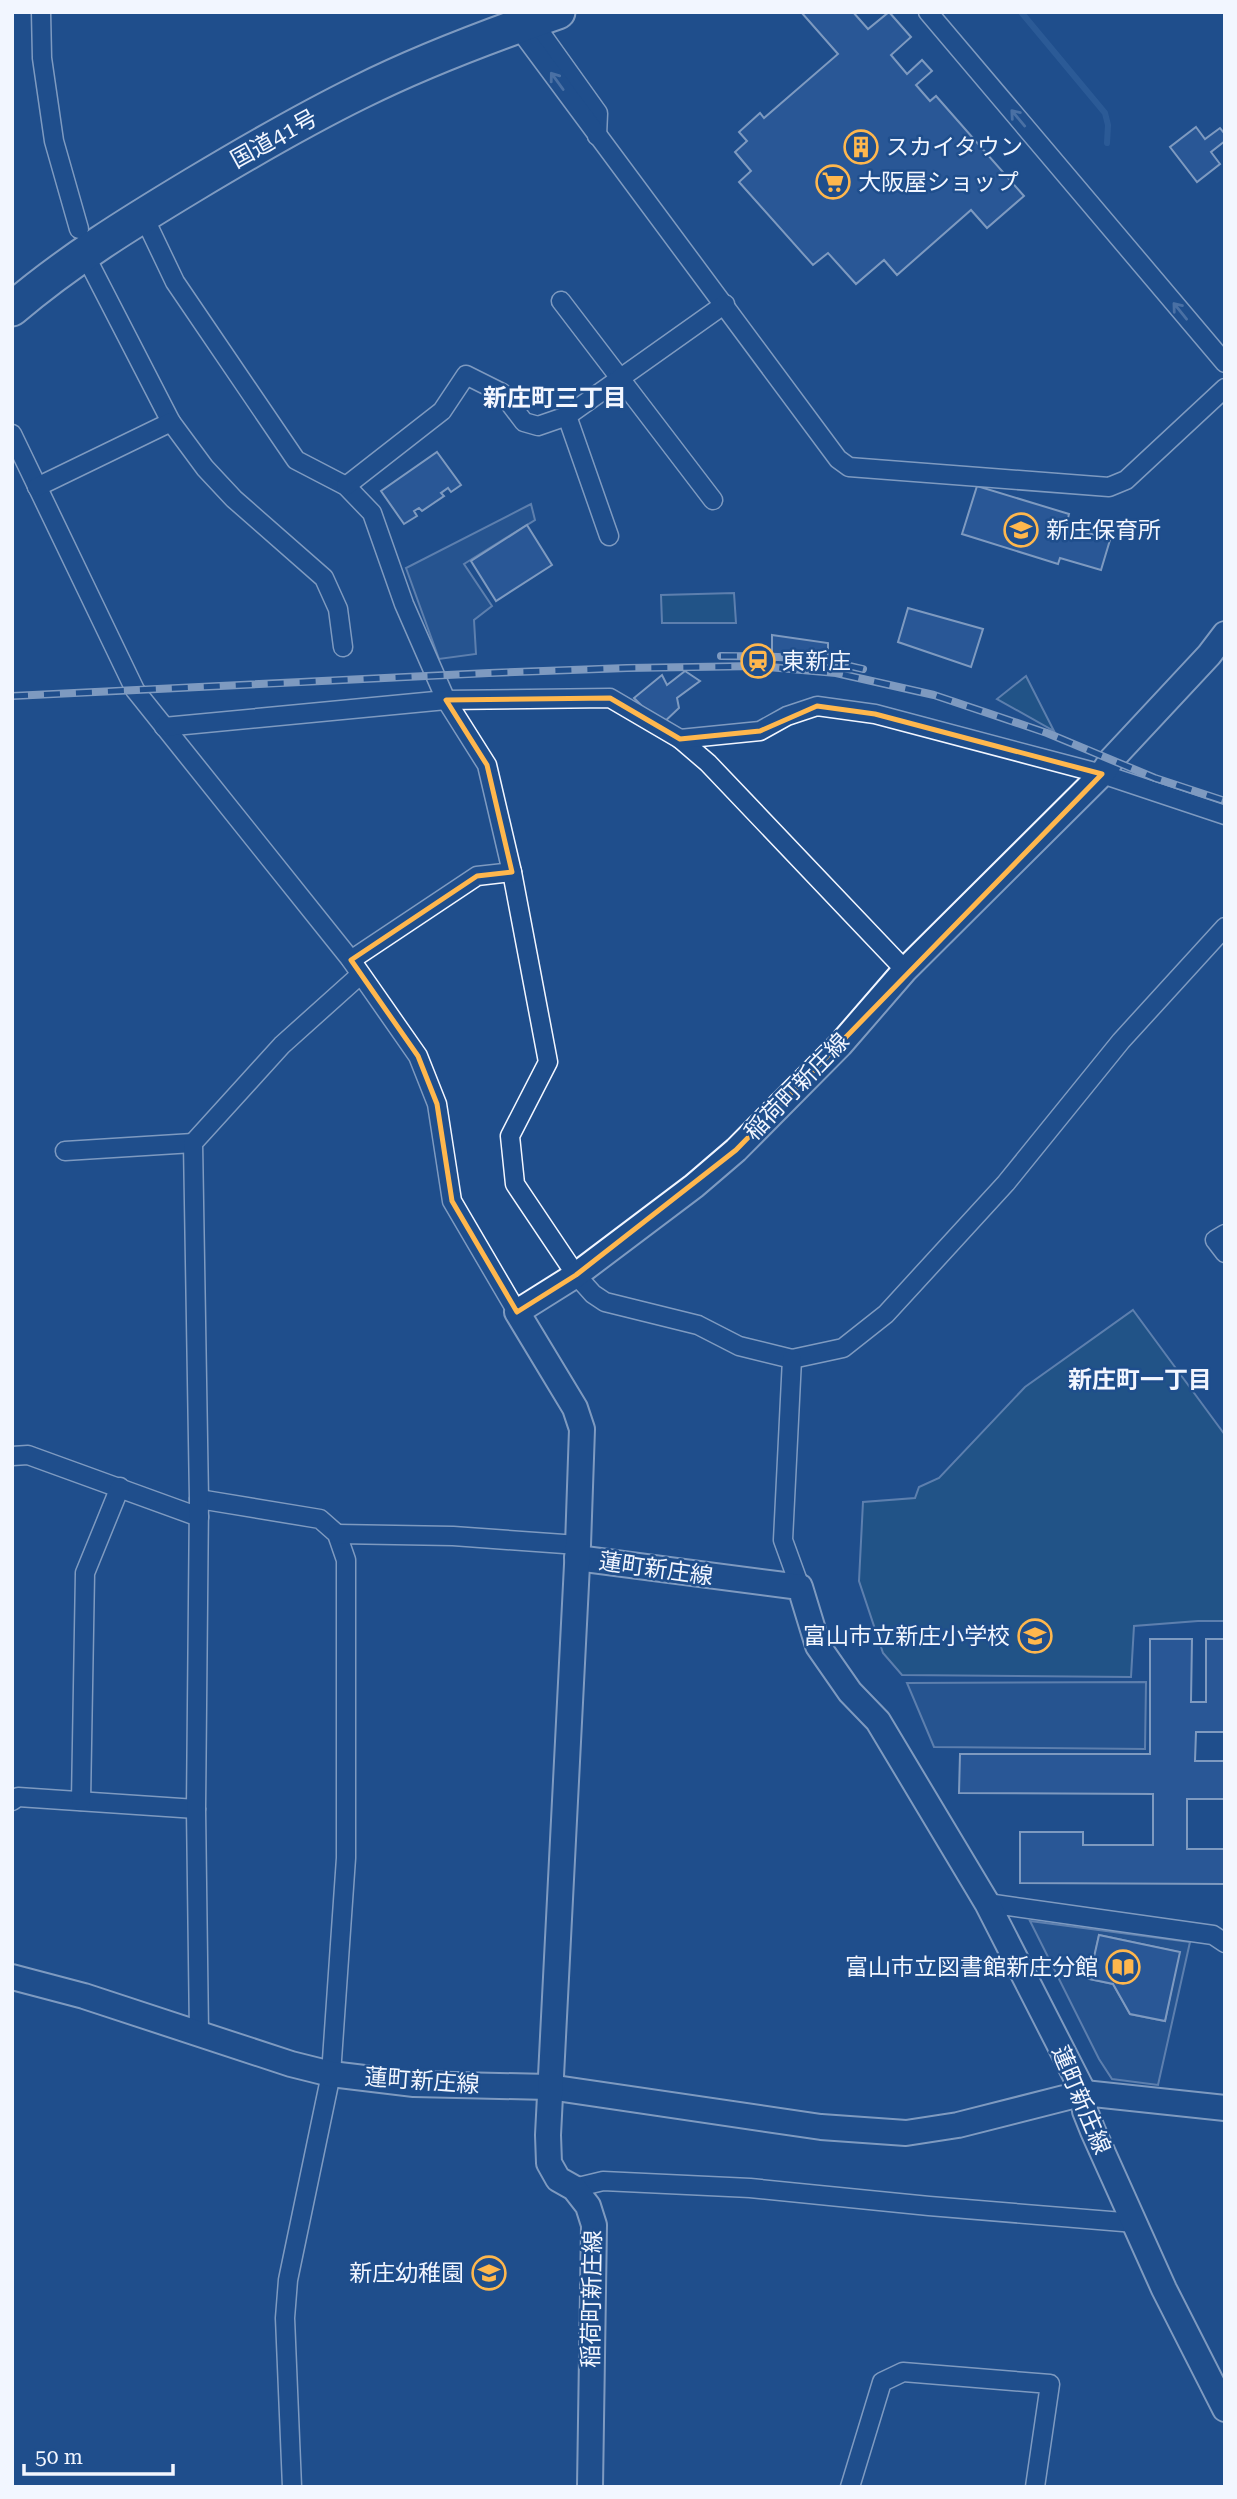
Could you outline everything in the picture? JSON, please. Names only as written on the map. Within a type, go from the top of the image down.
[{"type":"highway","name":"国道41号","points":[[12,309],[42,283],[82,241],[150,184],[352,72],[522,16]]},
{"type":"highway","name":"国道41号","points":[[12,279],[82,241],[143,215],[268,141],[362,91],[467,45],[522,16]]},
{"type":"main road","name":"稲荷町新庄線","points":[[517,1312],[576,1275],[736,1150],[840,1045],[905,970],[1102,774],[1112,759],[1225,634]]},
{"type":"main road","points":[[517,1312],[575,1408],[582,1429],[578,1552]]},
{"type":"main road","name":"蓮町新庄線","points":[[12,1977],[84,1996],[291,2064],[331,2074],[414,2084],[549,2087],[578,1552],[800,1587],[818,1646],[850,1692],[878,1721],[987,1903],[1084,2093],[1085,2111],[1093,2131],[1164,2289],[1225,2409]]},
{"type":"main road","name":"稲荷町新庄線","points":[[549,2087],[549,2163],[558,2179],[574,2188],[588,2206],[594,2225],[590,2487]]},
{"type":"main road","points":[[549,2087],[821,2127],[906,2133],[958,2125],[1084,2093],[1225,2108]]},
{"type":"street","points":[[41,12],[42,58],[54,141],[82,241],[171,422],[205,468],[234,499],[324,578],[338,609],[342,647]]},
{"type":"street","points":[[928,12],[1225,363]]},
{"type":"street","points":[[522,16],[598,113],[597,136],[725,304],[838,459],[849,467],[1109,487],[1126,480],[1225,388]]},
{"type":"street","points":[[143,215],[175,282],[296,460],[346,486],[372,513],[404,604],[446,700],[487,765],[512,872],[548,1062],[510,1136],[515,1184],[576,1275],[593,1294],[605,1302],[698,1325],[740,1346],[792,1359],[843,1348],[886,1314],[1006,1183],[1121,1041],[1225,927]]},
{"type":"street","points":[[561,300],[713,500]]},
{"type":"street","points":[[346,486],[442,411],[466,375],[502,393],[524,422],[538,426],[567,416],[725,304]]},
{"type":"street","points":[[567,416],[609,536]]},
{"type":"street","points":[[37,487],[171,422]]},
{"type":"street","points":[[12,434],[135,690],[356,968],[418,1056],[437,1104],[452,1200],[517,1312]]},
{"type":"street","points":[[163,727],[446,700],[610,698],[680,739],[708,763],[905,970]]},
{"type":"street","points":[[680,739],[760,731],[787,716],[817,706],[875,714],[1102,774],[1225,815]]},
{"type":"street","points":[[199,2033],[196,1809],[199,1508],[193,1143],[356,968],[477,876],[512,872]]},
{"type":"street","points":[[65,1151],[193,1143]]},
{"type":"street","points":[[1225,1234],[1215,1240],[1225,1253]]},
{"type":"street","points":[[792,1359],[783,1539],[800,1587]]},
{"type":"street","points":[[12,1456],[28,1455],[120,1487],[199,1508],[320,1520],[337,1534],[346,1560],[346,1858],[331,2074],[287,2292],[285,2318],[292,2487]]},
{"type":"street","points":[[81,1801],[85,1573],[120,1487]]},
{"type":"street","points":[[337,1534],[453,1536],[578,1552]]},
{"type":"street","points":[[12,1801],[18,1797],[196,1809]]},
{"type":"street","points":[[987,1903],[1213,1935],[1225,1943]]},
{"type":"street","points":[[574,2188],[603,2181],[750,2188],[1135,2223]]},
{"type":"street","points":[[851,2487],[882,2382],[903,2372],[1050,2384],[1035,2487]]},
{"type":"highlighted area","points":[[610,698],[680,739],[760,731],[817,706],[875,714],[1102,774],[736,1150],[576,1275],[517,1312],[452,1201],[437,1104],[418,1056],[351,960],[477,876],[512,872],[487,765],[446,700]]},
{"type":"shaded area","points":[[531,504],[535,520],[464,564],[492,606],[474,620],[476,654],[439,659],[406,568]]},
{"type":"shaded area","points":[[734,593],[736,623],[662,623],[661,595]]},
{"type":"shaded area","points":[[1026,676],[1054,731],[997,699]]},
{"type":"shaded area","points":[[1133,1310],[1225,1435],[1225,1621],[1134,1626],[1131,1677],[902,1675],[883,1653],[859,1581],[863,1502],[915,1498],[919,1487],[939,1478],[1025,1387]]},
{"type":"shaded area","points":[[1146,1682],[1145,1749],[934,1747],[907,1683]]},
{"type":"shaded area","points":[[1030,1921],[1190,1942],[1158,2085],[1112,2079],[1099,2059]],"holes":[[[1099,1935],[1179,1952],[1165,2021],[1130,2014],[1113,1984],[1090,1979]]]},
{"type":"building","name":"スカイタウン","points":[[801,12],[853,12],[868,29],[889,12],[911,37],[891,55],[907,74],[922,60],[932,71],[916,85],[930,101],[936,96],[1024,196],[987,228],[971,210],[897,275],[884,260],[856,284],[828,253],[813,265],[739,182],[751,171],[735,152],[747,141],[739,132],[760,113],[764,118],[838,54]]},
{"type":"building","points":[[1196,127],[1205,139],[1220,128],[1225,134],[1225,141],[1211,152],[1220,164],[1197,182],[1170,147]]},
{"type":"building","points":[[437,452],[461,485],[451,492],[448,488],[441,493],[444,496],[422,511],[419,508],[414,511],[417,516],[404,524],[381,491]]},
{"type":"building","name":"新庄保育所","points":[[977,486],[1069,514],[1066,526],[1110,540],[1101,570],[1060,558],[1058,564],[962,534]]},
{"type":"building","points":[[527,525],[552,565],[496,601],[471,561]]},
{"type":"building","points":[[908,608],[983,629],[971,667],[898,642]]},
{"type":"building","points":[[772,635],[828,643],[828,658],[772,655]]},
{"type":"building","points":[[685,671],[700,681],[677,698],[679,708],[661,725],[634,698],[662,675],[667,685]]},
{"type":"building","points":[[1150,1639],[1192,1639],[1191,1702],[1206,1702],[1206,1639],[1225,1639],[1225,1732],[1196,1732],[1195,1761],[1225,1761],[1225,1799],[1187,1799],[1187,1849],[1225,1849],[1225,1884],[1020,1883],[1020,1832],[1083,1832],[1083,1845],[1153,1845],[1153,1794],[959,1793],[960,1754],[1150,1754]]},
{"type":"building","points":[[1099,1935],[1180,1952],[1165,2021],[1130,2014],[1113,1984],[1089,1979]]},
{"type":"waterway","points":[[1021,12],[1105,113],[1108,125],[1107,143]]},
{"type":"railway","points":[[721,656],[810,660],[863,669]]},
{"type":"railway","points":[[12,696],[489,673],[758,666],[836,673],[934,695],[1047,733],[1155,778],[1225,801]]},
{"type":"place","name":"スカイタウン","points":[[861,147]]},
{"type":"place","name":"大阪屋ショップ","points":[[833,182]]},
{"type":"place","name":"新庄保育所","points":[[1021,530]]},
{"type":"place","name":"東新庄","points":[[758,661]]},
{"type":"place","name":"富山市立新庄小学校","points":[[1035,1636]]},
{"type":"place","name":"富山市立図書館新庄分館","points":[[1123,1967]]},
{"type":"place","name":"新庄幼稚園","points":[[489,2273]]},
{"type":"district","name":"新庄町三丁目","points":[[555,398]]},
{"type":"district","name":"新庄町一丁目","points":[[1140,1380]]}]
